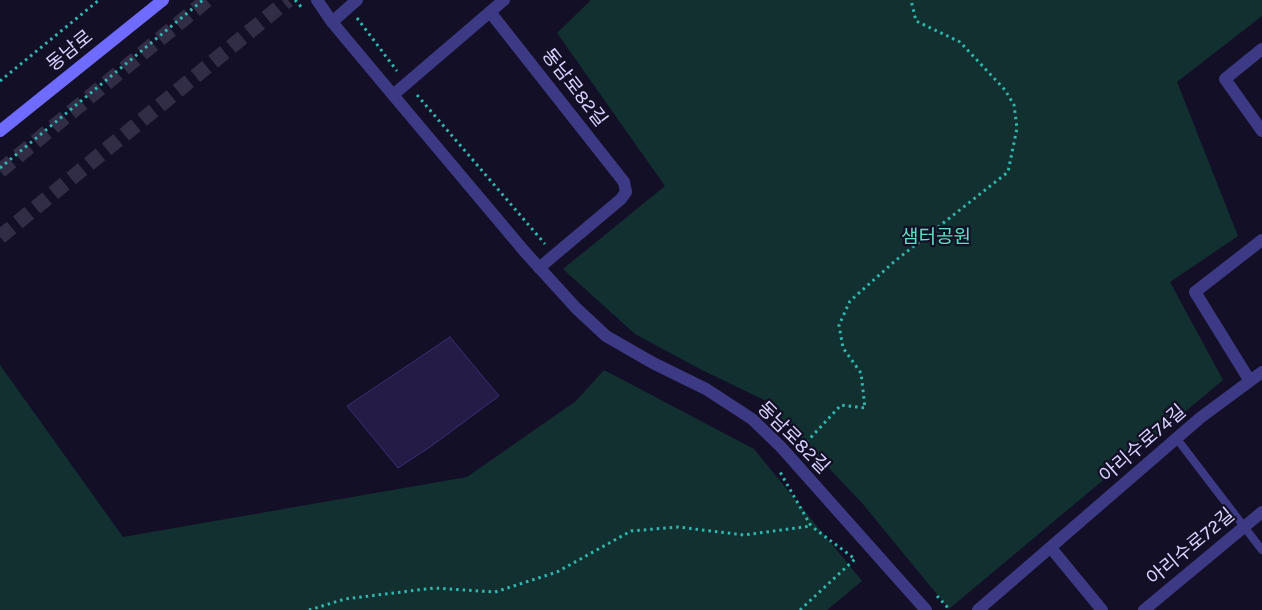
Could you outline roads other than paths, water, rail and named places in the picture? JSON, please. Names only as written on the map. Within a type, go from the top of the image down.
[{"type":"main road","name":"동남로","points":[[0,131],[162,0]]},
{"type":"street","name":"동남로82길","points":[[317,0],[332,22],[393,95],[539,268],[576,308],[606,336],[653,363],[706,389],[752,419],[781,447],[926,610]]},
{"type":"street","points":[[393,95],[504,0]]},
{"type":"street","points":[[332,22],[353,3]]},
{"type":"street","name":"동남로82길","points":[[490,12],[624,182],[626,192],[621,199],[539,268]]},
{"type":"street","points":[[1262,49],[1225,79],[1262,131]]},
{"type":"street","points":[[1250,380],[1195,292],[1262,240]]},
{"type":"street","name":"아리수로74길","points":[[978,610],[1200,418],[1262,372]]},
{"type":"street","name":"아리수로72길","points":[[1144,610],[1262,512]]},
{"type":"street","points":[[1051,548],[1102,610]]},
{"type":"lane","points":[[1176,439],[1262,550]]},
{"type":"tunnel","points":[[0,171],[207,0]]},
{"type":"tunnel","points":[[0,237],[288,0]]},
{"type":"park label","name":"샘터공원","points":[[936,238]]}]
